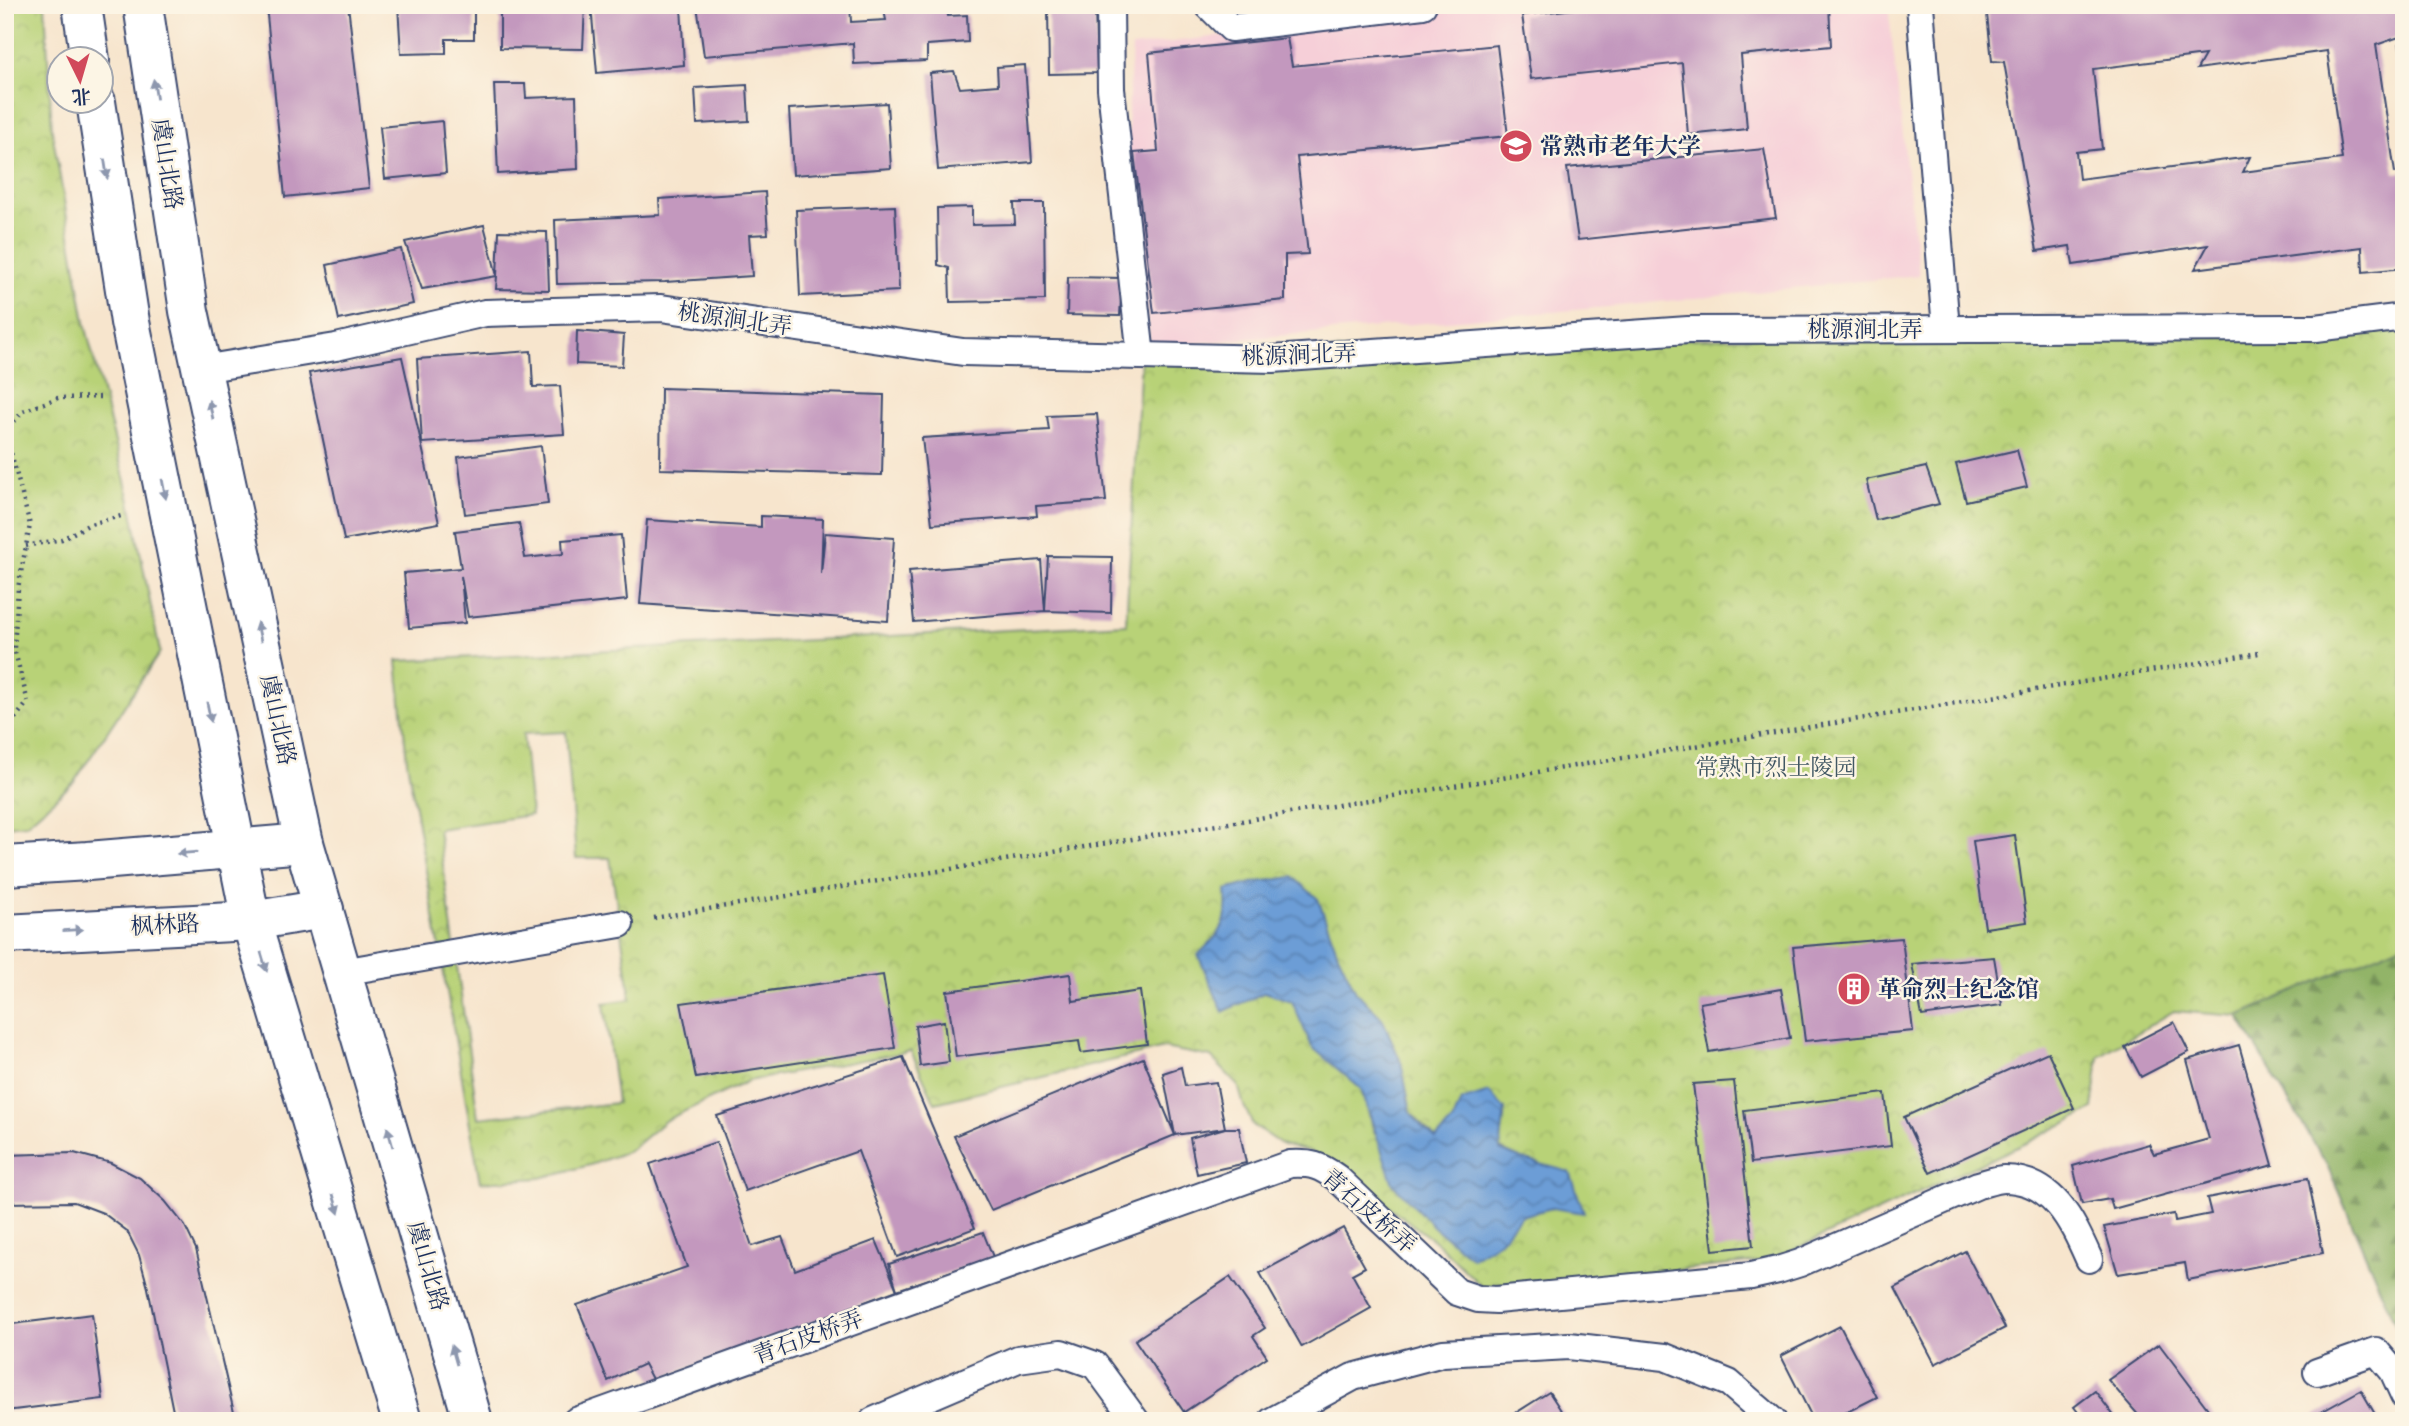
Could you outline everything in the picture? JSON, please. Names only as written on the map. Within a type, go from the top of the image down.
[{"type":"main road","points":[[82,5],[88,46]]},
{"type":"main road","name":"虞山北路","points":[[143,5],[189,311],[304,843],[473,1421]]},
{"type":"main road","points":[[98,116],[130,321],[251,921],[402,1421]]},
{"type":"main road","points":[[5,866],[304,843]]},
{"type":"main road","name":"枫林路","points":[[5,934],[251,921],[324,909]]},
{"type":"lane","points":[[1110,5],[1111,89],[1141,356]]},
{"type":"lane","points":[[1208,5],[1231,28],[1423,5]]},
{"type":"lane","points":[[1920,5],[1946,329]]},
{"type":"lane","name":"桃源涧北弄","points":[[202,369],[336,347],[485,313],[661,308],[963,352],[1273,359],[1688,330],[2316,328],[2404,317]]},
{"type":"lane","points":[[342,972],[620,924]]},
{"type":"lane","name":"青石皮桥弄","points":[[576,1421],[1290,1164],[1308,1163],[1322,1167],[1337,1178],[1457,1292],[1478,1299],[1496,1300],[1765,1273],[1800,1263],[1978,1185],[2003,1179],[2043,1188],[2059,1204],[2089,1259]]},
{"type":"lane","points":[[1272,1421],[1353,1377],[1443,1353],[1569,1346],[1665,1357],[1730,1383],[1773,1421]]},
{"type":"lane","points":[[2317,1372],[2376,1351],[2393,1371],[2404,1395]]},
{"type":"lane","points":[[873,1421],[1018,1359],[1061,1353],[1095,1366],[1136,1421]]},
{"type":"path","points":[[5,432],[23,411],[58,398],[144,394]]},
{"type":"path","points":[[5,441],[10,449],[30,525],[18,588],[14,648],[28,702],[5,731]]},
{"type":"path","points":[[26,546],[62,539],[90,524],[167,507]]},
{"type":"path","points":[[620,924],[2259,653]]},
{"type":"shaded area","name":"常熟市老年大学","points":[[1472,5],[1888,5],[1919,275],[1619,306],[1151,347],[1129,180],[1128,113],[1132,47]]},
{"type":"green space","points":[[5,5],[45,5],[46,116],[51,116],[86,328],[130,501],[160,652],[74,782],[26,824],[5,826]]},
{"type":"green space","name":"常熟市烈士陵园","points":[[2404,317],[2404,943],[2238,1016],[2174,1011],[2099,1056],[2093,1109],[2028,1142],[1769,1261],[1484,1289],[1438,1244],[1338,1168],[1309,1151],[1283,1145],[1253,1125],[1238,1085],[1211,1057],[1164,1048],[935,1103],[911,1051],[748,1081],[666,1120],[629,1151],[540,1178],[480,1182],[407,761],[397,661],[1126,624],[1141,356]],"holes":[[[566,732],[576,858],[610,858],[631,999],[604,1003],[617,1103],[478,1118],[438,829],[531,815],[523,734]],[[1293,877],[1318,899],[1338,954],[1356,992],[1382,1018],[1401,1062],[1411,1113],[1436,1139],[1453,1121],[1461,1101],[1505,1109],[1500,1149],[1544,1165],[1552,1208],[1520,1216],[1500,1241],[1374,1132],[1361,1089],[1312,1047],[1292,1001],[1265,992],[1223,1012],[1198,955],[1222,927],[1226,912],[1226,890]]]},
{"type":"green space","points":[[2404,943],[2404,1345],[2328,1167],[2238,1016]]},
{"type":"water","points":[[1293,877],[1318,899],[1338,954],[1356,992],[1382,1018],[1401,1062],[1411,1113],[1423,1128],[1436,1139],[1453,1121],[1461,1101],[1489,1092],[1505,1109],[1500,1150],[1570,1172],[1584,1213],[1552,1208],[1521,1216],[1500,1241],[1472,1258],[1434,1227],[1393,1184],[1361,1089],[1312,1047],[1292,1001],[1265,992],[1223,1012],[1198,955],[1222,927],[1226,912],[1226,890]]},
{"type":"building","points":[[266,5],[348,5],[369,188],[285,197]]},
{"type":"building","points":[[398,5],[474,5],[474,39],[446,39],[446,53],[401,54]]},
{"type":"building","points":[[500,5],[585,5],[583,49],[500,48]]},
{"type":"building","points":[[591,5],[681,5],[684,65],[597,73]]},
{"type":"building","points":[[697,5],[850,5],[851,22],[886,20],[883,5],[946,5],[948,16],[967,15],[968,42],[927,45],[927,61],[854,64],[853,43],[704,56]]},
{"type":"building","points":[[1609,5],[1829,5],[1831,46],[1741,55],[1747,129],[1688,135],[1682,63],[1531,79],[1522,15]]},
{"type":"building","points":[[1986,5],[2404,5],[2404,77],[2399,37],[2376,45],[2395,173],[2404,172],[2404,268],[2363,272],[2362,247],[2195,269],[2208,245],[2073,265],[2070,246],[2037,251],[2004,62],[1992,61]],"holes":[[[2327,51],[2342,159],[2243,172],[2250,157],[2079,179],[2076,152],[2102,149],[2093,69],[2205,55],[2197,69]]]},
{"type":"building","points":[[1095,8],[1097,73],[1049,74],[1048,9]]},
{"type":"building","points":[[1287,38],[1292,66],[1497,45],[1508,136],[1297,157],[1308,254],[1285,255],[1285,300],[1154,313],[1134,153],[1158,151],[1149,53]]},
{"type":"building","points":[[1025,65],[1032,162],[938,170],[930,73],[954,71],[960,88],[998,85],[997,67]]},
{"type":"building","points":[[494,84],[525,84],[526,98],[576,96],[578,169],[498,174]]},
{"type":"building","points":[[747,85],[749,121],[697,124],[695,88]]},
{"type":"building","points":[[887,103],[891,168],[793,175],[789,109]]},
{"type":"building","points":[[442,121],[446,173],[385,179],[380,127]]},
{"type":"building","points":[[1764,149],[1776,218],[1578,240],[1567,168]]},
{"type":"building","points":[[765,192],[768,234],[749,235],[752,276],[665,282],[557,284],[555,220],[660,215],[659,199]]},
{"type":"building","points":[[1014,203],[1044,203],[1045,300],[950,302],[949,268],[938,265],[937,208],[972,207],[972,225],[1015,224]]},
{"type":"building","points":[[895,206],[899,291],[800,296],[796,210]]},
{"type":"building","points":[[484,225],[497,276],[422,289],[405,242]]},
{"type":"building","points":[[499,231],[547,232],[549,290],[496,289]]},
{"type":"building","points":[[401,249],[413,304],[339,320],[327,265]]},
{"type":"building","points":[[1068,277],[1122,278],[1120,316],[1067,315]]},
{"type":"building","points":[[577,331],[624,335],[622,366],[576,364]]},
{"type":"building","points":[[531,351],[533,387],[560,386],[564,434],[422,443],[417,359]]},
{"type":"building","points":[[402,357],[439,523],[344,540],[309,373]]},
{"type":"building","points":[[661,388],[884,395],[882,475],[660,469]]},
{"type":"building","points":[[1097,414],[1106,501],[1036,506],[1037,516],[932,524],[922,438],[1049,430],[1047,416]]},
{"type":"building","points":[[541,446],[548,504],[465,514],[458,457]]},
{"type":"building","points":[[2017,450],[2027,487],[1966,501],[1956,464]]},
{"type":"building","points":[[1926,467],[1939,504],[1876,520],[1866,480]]},
{"type":"building","points":[[761,516],[823,519],[821,574],[825,533],[894,538],[888,621],[640,604],[647,520],[761,527]]},
{"type":"building","points":[[519,523],[525,558],[563,554],[562,540],[621,535],[627,600],[468,617],[461,576],[465,623],[409,628],[404,573],[461,568],[455,531]]},
{"type":"building","points":[[1048,556],[1112,557],[1111,613],[1045,611]]},
{"type":"building","points":[[1041,560],[1045,611],[914,622],[909,571]]},
{"type":"building","points":[[2015,835],[2027,922],[1985,928],[1973,841]]},
{"type":"building","name":"革命烈士纪念馆","points":[[1902,938],[1913,1031],[1805,1041],[1793,947]]},
{"type":"building","points":[[1994,957],[2002,1005],[1922,1016],[1912,964]]},
{"type":"building","points":[[1070,974],[1073,1001],[1140,991],[1147,1044],[1081,1053],[1079,1041],[956,1057],[947,991]]},
{"type":"building","points":[[883,975],[895,1048],[696,1078],[681,1003]]},
{"type":"building","points":[[1781,989],[1790,1038],[1709,1052],[1700,1003]]},
{"type":"building","points":[[944,1021],[949,1062],[920,1066],[915,1026]]},
{"type":"building","points":[[2174,1022],[2189,1052],[2141,1077],[2125,1047]]},
{"type":"building","points":[[2239,1045],[2273,1165],[2113,1209],[2110,1199],[2082,1204],[2073,1166],[2149,1144],[2154,1154],[2209,1139],[2187,1060]]},
{"type":"building","points":[[2048,1052],[2074,1108],[1930,1173],[1904,1117]]},
{"type":"building","points":[[903,1057],[975,1228],[897,1257],[858,1151],[745,1191],[717,1116]]},
{"type":"building","points":[[1143,1058],[1175,1135],[991,1210],[954,1136]]},
{"type":"building","points":[[1181,1067],[1185,1086],[1216,1082],[1225,1128],[1175,1135],[1163,1073]]},
{"type":"building","points":[[1734,1081],[1753,1246],[1713,1250],[1693,1084]]},
{"type":"building","points":[[1885,1093],[1891,1146],[1751,1163],[1744,1110]]},
{"type":"building","points":[[1225,1128],[1239,1128],[1246,1163],[1197,1174],[1190,1138]]},
{"type":"building","points":[[716,1142],[752,1246],[782,1237],[795,1270],[876,1240],[897,1290],[653,1381],[644,1364],[608,1381],[577,1305],[687,1267],[650,1164]]},
{"type":"building","points":[[74,1153],[111,1163],[140,1178],[165,1201],[185,1226],[196,1249],[236,1421],[175,1421],[148,1288],[139,1255],[127,1231],[103,1213],[74,1202],[5,1203],[5,1155]]},
{"type":"building","points":[[2308,1178],[2323,1253],[2188,1280],[2185,1263],[2118,1274],[2104,1227],[2174,1214],[2175,1221],[2211,1214],[2207,1198]]},
{"type":"building","points":[[1343,1228],[1365,1267],[1352,1274],[1371,1308],[1302,1347],[1260,1273]]},
{"type":"building","points":[[983,1232],[993,1257],[897,1290],[889,1264]]},
{"type":"building","points":[[1965,1251],[2005,1328],[1935,1364],[1895,1288]]},
{"type":"building","points":[[1230,1277],[1265,1328],[1253,1336],[1267,1357],[1184,1412],[1135,1340]]},
{"type":"building","points":[[92,1314],[103,1399],[5,1411],[5,1325]]},
{"type":"building","points":[[1840,1326],[1877,1397],[1829,1421],[1814,1421],[1781,1356]]},
{"type":"building","points":[[2159,1344],[2217,1421],[2137,1421],[2141,1418],[2108,1380]]},
{"type":"building","points":[[2361,1390],[2379,1421],[2305,1421]]},
{"type":"building","points":[[2095,1391],[2118,1421],[2085,1421],[2074,1407]]},
{"type":"building","points":[[1549,1392],[1568,1421],[1503,1421]]},
{"type":"place","name":"常熟市老年大学","points":[[1516,146]]},
{"type":"place","name":"革命烈士纪念馆","points":[[1854,989]]}]
